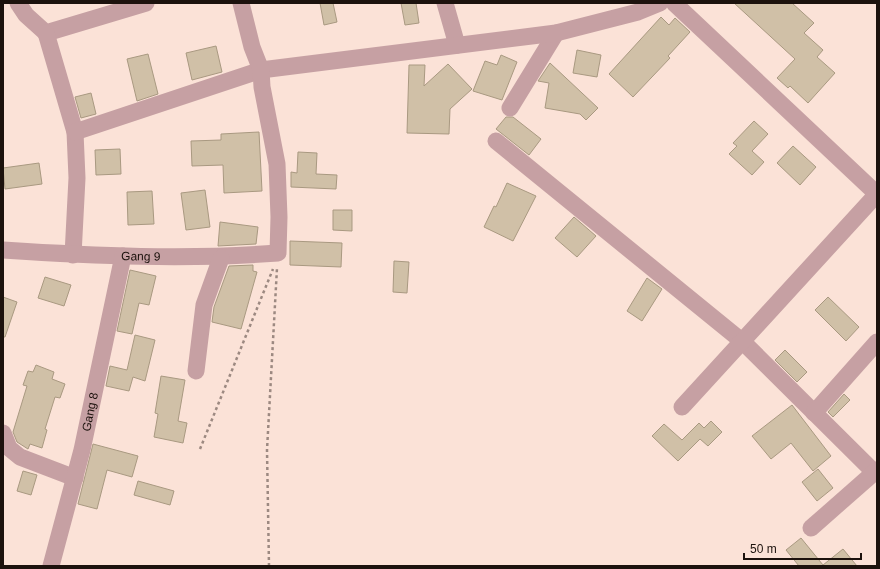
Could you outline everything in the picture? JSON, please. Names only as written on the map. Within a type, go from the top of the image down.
[{"type":"street","points":[[18,3],[26,15],[46,33],[75,132],[78,178],[73,255]]},
{"type":"street","points":[[46,33],[146,3]]},
{"type":"street","points":[[241,3],[252,47],[261,70],[262,87],[277,164],[279,217],[278,256]]},
{"type":"street","points":[[445,3],[457,46]]},
{"type":"street","points":[[75,132],[261,70],[556,33],[638,12],[660,3]]},
{"type":"street","points":[[674,3],[877,194],[682,407]]},
{"type":"street","points":[[510,108],[556,33]]},
{"type":"street","points":[[496,141],[743,342],[814,413],[876,471],[811,528]]},
{"type":"street","name":"Gang 9","points":[[3,250],[73,255],[221,258],[278,256]]},
{"type":"street","name":"Gang 8","points":[[51,566],[75,478],[123,256]]},
{"type":"street","points":[[196,371],[204,305],[221,258]]},
{"type":"street","points":[[814,413],[877,342]]},
{"type":"street","points":[[3,433],[9,448],[20,457],[75,478]]},
{"type":"path","points":[[200,448],[278,256]]},
{"type":"path","points":[[268,566],[267,450],[278,256]]},
{"type":"building","points":[[320,3],[333,3],[337,22],[324,25]]},
{"type":"building","points":[[401,3],[416,3],[419,23],[405,25]]},
{"type":"building","points":[[734,3],[792,3],[814,23],[804,33],[823,50],[817,57],[835,73],[808,103],[790,86],[788,88],[777,78],[795,59]]},
{"type":"building","points":[[661,17],[669,25],[675,18],[690,32],[668,56],[670,58],[633,97],[609,74]]},
{"type":"building","points":[[216,46],[222,72],[192,80],[186,53]]},
{"type":"building","points":[[577,50],[601,55],[597,77],[573,73]]},
{"type":"building","points":[[148,54],[158,94],[137,101],[127,59]]},
{"type":"building","points":[[501,55],[517,62],[502,100],[473,91],[485,61],[497,65]]},
{"type":"building","points":[[550,63],[598,108],[586,120],[580,114],[545,108],[549,83],[538,81]]},
{"type":"building","points":[[448,64],[472,89],[450,109],[449,134],[407,133],[409,65],[425,65],[424,86]]},
{"type":"building","points":[[91,93],[96,114],[81,118],[75,97]]},
{"type":"building","points":[[506,117],[513,117],[541,139],[529,155],[496,129]]},
{"type":"building","points":[[754,121],[768,134],[752,151],[764,162],[752,175],[729,154],[737,146],[733,143]]},
{"type":"building","points":[[259,132],[262,191],[224,193],[223,165],[192,166],[191,141],[221,140],[221,134]]},
{"type":"building","points":[[793,146],[816,167],[800,185],[777,163]]},
{"type":"building","points":[[120,149],[121,174],[96,175],[95,150]]},
{"type":"building","points":[[298,152],[317,153],[316,174],[337,175],[336,189],[291,187],[291,172],[297,173]]},
{"type":"building","points":[[39,163],[42,184],[5,189],[3,168]]},
{"type":"building","points":[[507,183],[536,196],[513,241],[484,227],[494,206],[496,207]]},
{"type":"building","points":[[205,190],[210,227],[186,230],[181,193]]},
{"type":"building","points":[[152,191],[154,224],[128,225],[127,192]]},
{"type":"building","points":[[333,210],[352,210],[352,231],[333,230]]},
{"type":"building","points":[[574,217],[596,236],[577,257],[555,238]]},
{"type":"building","points":[[220,222],[258,227],[256,244],[218,246]]},
{"type":"building","points":[[290,241],[342,243],[341,267],[290,265]]},
{"type":"building","points":[[394,261],[409,262],[407,293],[393,292]]},
{"type":"building","points":[[253,265],[253,271],[257,272],[241,329],[212,322],[214,307],[229,266]]},
{"type":"building","points":[[130,270],[156,276],[149,305],[139,303],[132,334],[117,331]]},
{"type":"building","points":[[45,277],[71,285],[64,306],[38,298]]},
{"type":"building","points":[[647,278],[662,289],[642,321],[627,311]]},
{"type":"building","points":[[3,297],[17,302],[5,337],[3,337]]},
{"type":"building","points":[[828,297],[859,327],[846,341],[815,310]]},
{"type":"building","points":[[135,335],[155,340],[145,381],[133,377],[129,391],[106,386],[110,366],[127,370]]},
{"type":"building","points":[[785,350],[807,372],[797,382],[775,360]]},
{"type":"building","points":[[36,365],[54,372],[52,379],[65,384],[60,398],[55,397],[45,429],[47,430],[42,448],[30,444],[28,449],[17,442],[13,432],[27,386],[23,385],[28,371],[33,372]]},
{"type":"building","points":[[161,376],[185,380],[178,421],[187,423],[183,443],[154,437],[158,414],[155,413]]},
{"type":"building","points":[[844,394],[850,400],[833,417],[828,412]]},
{"type":"building","points":[[792,405],[831,456],[813,471],[791,443],[771,459],[752,436]]},
{"type":"building","points":[[711,421],[722,432],[708,446],[700,439],[678,461],[652,436],[664,424],[682,440],[699,423],[704,428]]},
{"type":"building","points":[[93,444],[138,456],[132,477],[107,470],[97,509],[78,504]]},
{"type":"building","points":[[818,469],[833,488],[817,501],[802,482]]},
{"type":"building","points":[[23,471],[37,475],[31,495],[17,491]]},
{"type":"building","points":[[138,481],[174,491],[170,505],[134,495]]},
{"type":"building","points":[[801,538],[823,565],[843,549],[857,566],[799,566],[786,550]]}]
